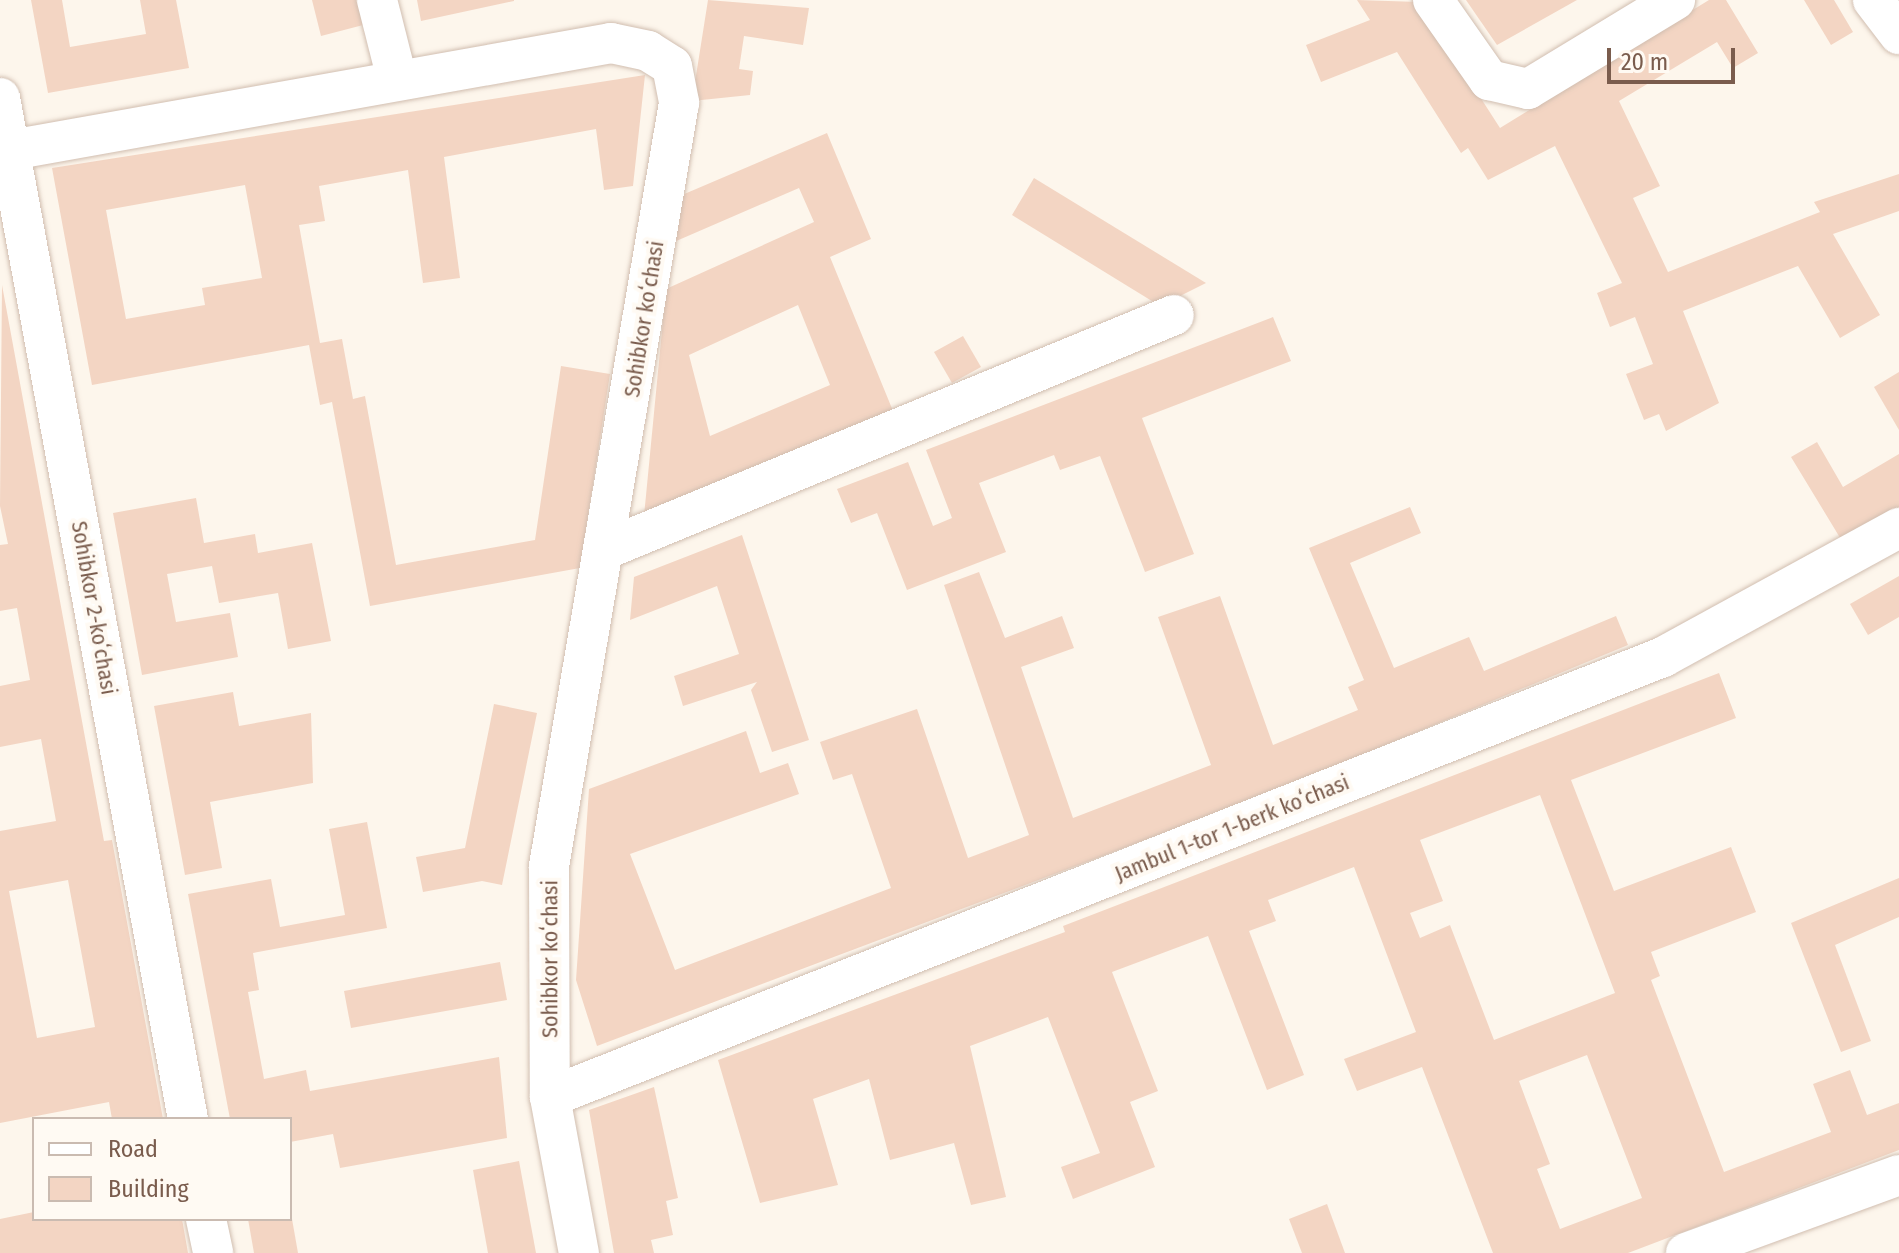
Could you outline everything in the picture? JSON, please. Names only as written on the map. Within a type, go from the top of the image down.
[{"type":"street","points":[[377,0],[397,79]]},
{"type":"street","points":[[1433,0],[1489,80],[1528,89],[1675,0]]},
{"type":"street","points":[[1873,0],[1899,34]]},
{"type":"street","name":"Sohibkor koʻchasi","points":[[5,151],[611,43],[648,51],[672,66],[679,103],[606,549],[549,866],[550,1097],[579,1253]]},
{"type":"street","name":"Sohibkor 2-koʻchasi","points":[[0,98],[5,151],[188,1117]]},
{"type":"street","points":[[606,549],[1174,315]]},
{"type":"street","name":"Jambul 1-tor 1-berk koʻchasi","points":[[550,1097],[1663,657],[1899,528]]},
{"type":"street","points":[[1686,1253],[1899,1175]]},
{"type":"street","points":[[206,1221],[213,1253]]},
{"type":"building","points":[[31,0],[62,0],[70,47],[146,34],[140,0],[176,0],[189,68],[48,93]]},
{"type":"building","points":[[312,0],[361,0],[367,24],[321,36]]},
{"type":"building","points":[[417,0],[514,0],[514,1],[421,21]]},
{"type":"building","points":[[708,0],[809,8],[803,45],[744,36],[739,69],[753,71],[750,95],[692,101]]},
{"type":"building","points":[[1357,0],[1419,2],[1500,128],[1709,0],[1726,0],[1758,53],[1733,68],[1717,42],[1619,101],[1660,186],[1633,198],[1668,272],[1820,212],[1814,202],[1899,174],[1899,211],[1833,234],[1880,315],[1840,338],[1798,266],[1683,311],[1719,403],[1666,431],[1659,414],[1644,420],[1626,374],[1653,364],[1635,317],[1610,327],[1597,293],[1622,283],[1555,146],[1488,180],[1468,148],[1461,153],[1397,52],[1321,82],[1306,45],[1370,20]]},
{"type":"building","points":[[1466,0],[1577,0],[1497,45]]},
{"type":"building","points":[[1804,0],[1834,0],[1853,32],[1831,45]]},
{"type":"building","points":[[645,75],[633,186],[604,190],[596,129],[444,157],[460,278],[423,283],[408,170],[319,186],[325,221],[299,225],[320,343],[342,339],[353,399],[365,396],[396,565],[535,540],[561,366],[610,374],[580,568],[370,606],[332,402],[320,405],[309,345],[92,385],[52,168]],"holes":[[[245,185],[262,278],[202,288],[205,305],[126,319],[106,210]]]},
{"type":"building","points":[[827,133],[871,239],[830,257],[893,411],[644,516],[666,289],[814,222],[799,188],[674,242],[682,195]],"holes":[[[798,305],[830,385],[710,436],[689,355]]]},
{"type":"building","points":[[1034,178],[1206,283],[1160,306],[1012,215]]},
{"type":"building","points":[[2,285],[104,841],[112,840],[163,1117],[112,1117],[109,1102],[0,1123],[0,831],[56,821],[41,739],[0,747],[0,686],[30,680],[17,608],[0,611],[0,545],[8,544],[0,506]],"holes":[[[68,880],[95,1027],[37,1038],[9,891]]]},
{"type":"building","points":[[1273,317],[1291,361],[1142,418],[1194,554],[1145,572],[1100,456],[1060,470],[1054,455],[979,483],[1006,552],[907,590],[877,513],[851,523],[837,489],[908,462],[933,526],[952,518],[926,450]]},
{"type":"building","points":[[963,336],[981,367],[952,383],[934,352]]},
{"type":"building","points":[[1899,372],[1899,430],[1874,387]]},
{"type":"building","points":[[1817,442],[1843,487],[1899,454],[1899,507],[1842,541],[1791,457]]},
{"type":"building","points":[[196,498],[204,543],[255,534],[258,553],[312,543],[331,641],[288,649],[278,593],[219,603],[212,566],[167,574],[176,622],[230,613],[238,657],[142,675],[113,513]]},
{"type":"building","points":[[1410,507],[1421,533],[1350,563],[1394,668],[1469,637],[1484,671],[1616,616],[1628,645],[1262,796],[597,1046],[576,980],[589,789],[746,731],[760,773],[788,763],[799,794],[630,854],[675,970],[891,888],[852,774],[833,780],[820,742],[917,709],[968,858],[1029,835],[944,585],[979,572],[1005,638],[1062,616],[1074,648],[1021,667],[1073,818],[1211,765],[1158,617],[1220,596],[1273,745],[1358,710],[1348,687],[1364,680],[1309,548]]},
{"type":"building","points":[[742,535],[809,740],[772,752],[751,690],[757,682],[683,706],[674,676],[739,654],[717,586],[630,620],[634,577]]},
{"type":"building","points":[[1899,576],[1899,617],[1868,635],[1850,604]]},
{"type":"building","points":[[1719,673],[1736,718],[1571,780],[1614,891],[1731,847],[1756,912],[1651,952],[1660,976],[1651,980],[1724,1172],[1831,1132],[1813,1084],[1850,1070],[1867,1115],[1899,1103],[1899,1150],[1628,1253],[1493,1253],[1422,1067],[1357,1091],[1344,1059],[1416,1032],[1354,867],[1268,900],[1276,921],[1249,931],[1304,1075],[1267,1090],[1208,936],[1112,972],[1158,1091],[1130,1102],[1155,1167],[1073,1199],[1061,1167],[1100,1153],[1048,1017],[970,1046],[1006,1197],[971,1205],[954,1143],[890,1160],[869,1079],[813,1099],[838,1185],[760,1203],[718,1060],[1065,932],[1063,926]],"holes":[[[1540,795],[1615,993],[1494,1040],[1450,925],[1420,938],[1410,913],[1443,901],[1420,840]],[[1587,1055],[1642,1198],[1560,1229],[1537,1169],[1550,1164],[1519,1081]]]},
{"type":"building","points":[[233,692],[239,726],[311,713],[313,783],[210,802],[222,868],[185,875],[154,706]]},
{"type":"building","points":[[494,704],[537,713],[502,885],[482,881],[423,892],[416,857],[465,848]]},
{"type":"building","points":[[367,822],[387,928],[253,953],[259,990],[248,992],[264,1079],[306,1070],[310,1091],[499,1057],[507,1138],[340,1168],[333,1134],[292,1142],[292,1117],[230,1117],[188,894],[271,879],[280,927],[345,915],[329,829]]},
{"type":"building","points":[[1899,878],[1899,917],[1835,945],[1871,1041],[1841,1052],[1791,923]]},
{"type":"building","points":[[500,962],[507,1000],[351,1028],[344,991]]},
{"type":"building","points":[[654,1087],[678,1198],[666,1201],[673,1235],[651,1240],[654,1253],[614,1253],[589,1110]]},
{"type":"building","points":[[519,1161],[536,1253],[488,1253],[473,1170]]},
{"type":"building","points":[[1327,1204],[1345,1253],[1302,1253],[1289,1219]]},
{"type":"building","points":[[32,1212],[32,1221],[182,1221],[188,1253],[0,1253],[0,1219]]},
{"type":"building","points":[[292,1219],[298,1253],[254,1253],[248,1221]]}]
